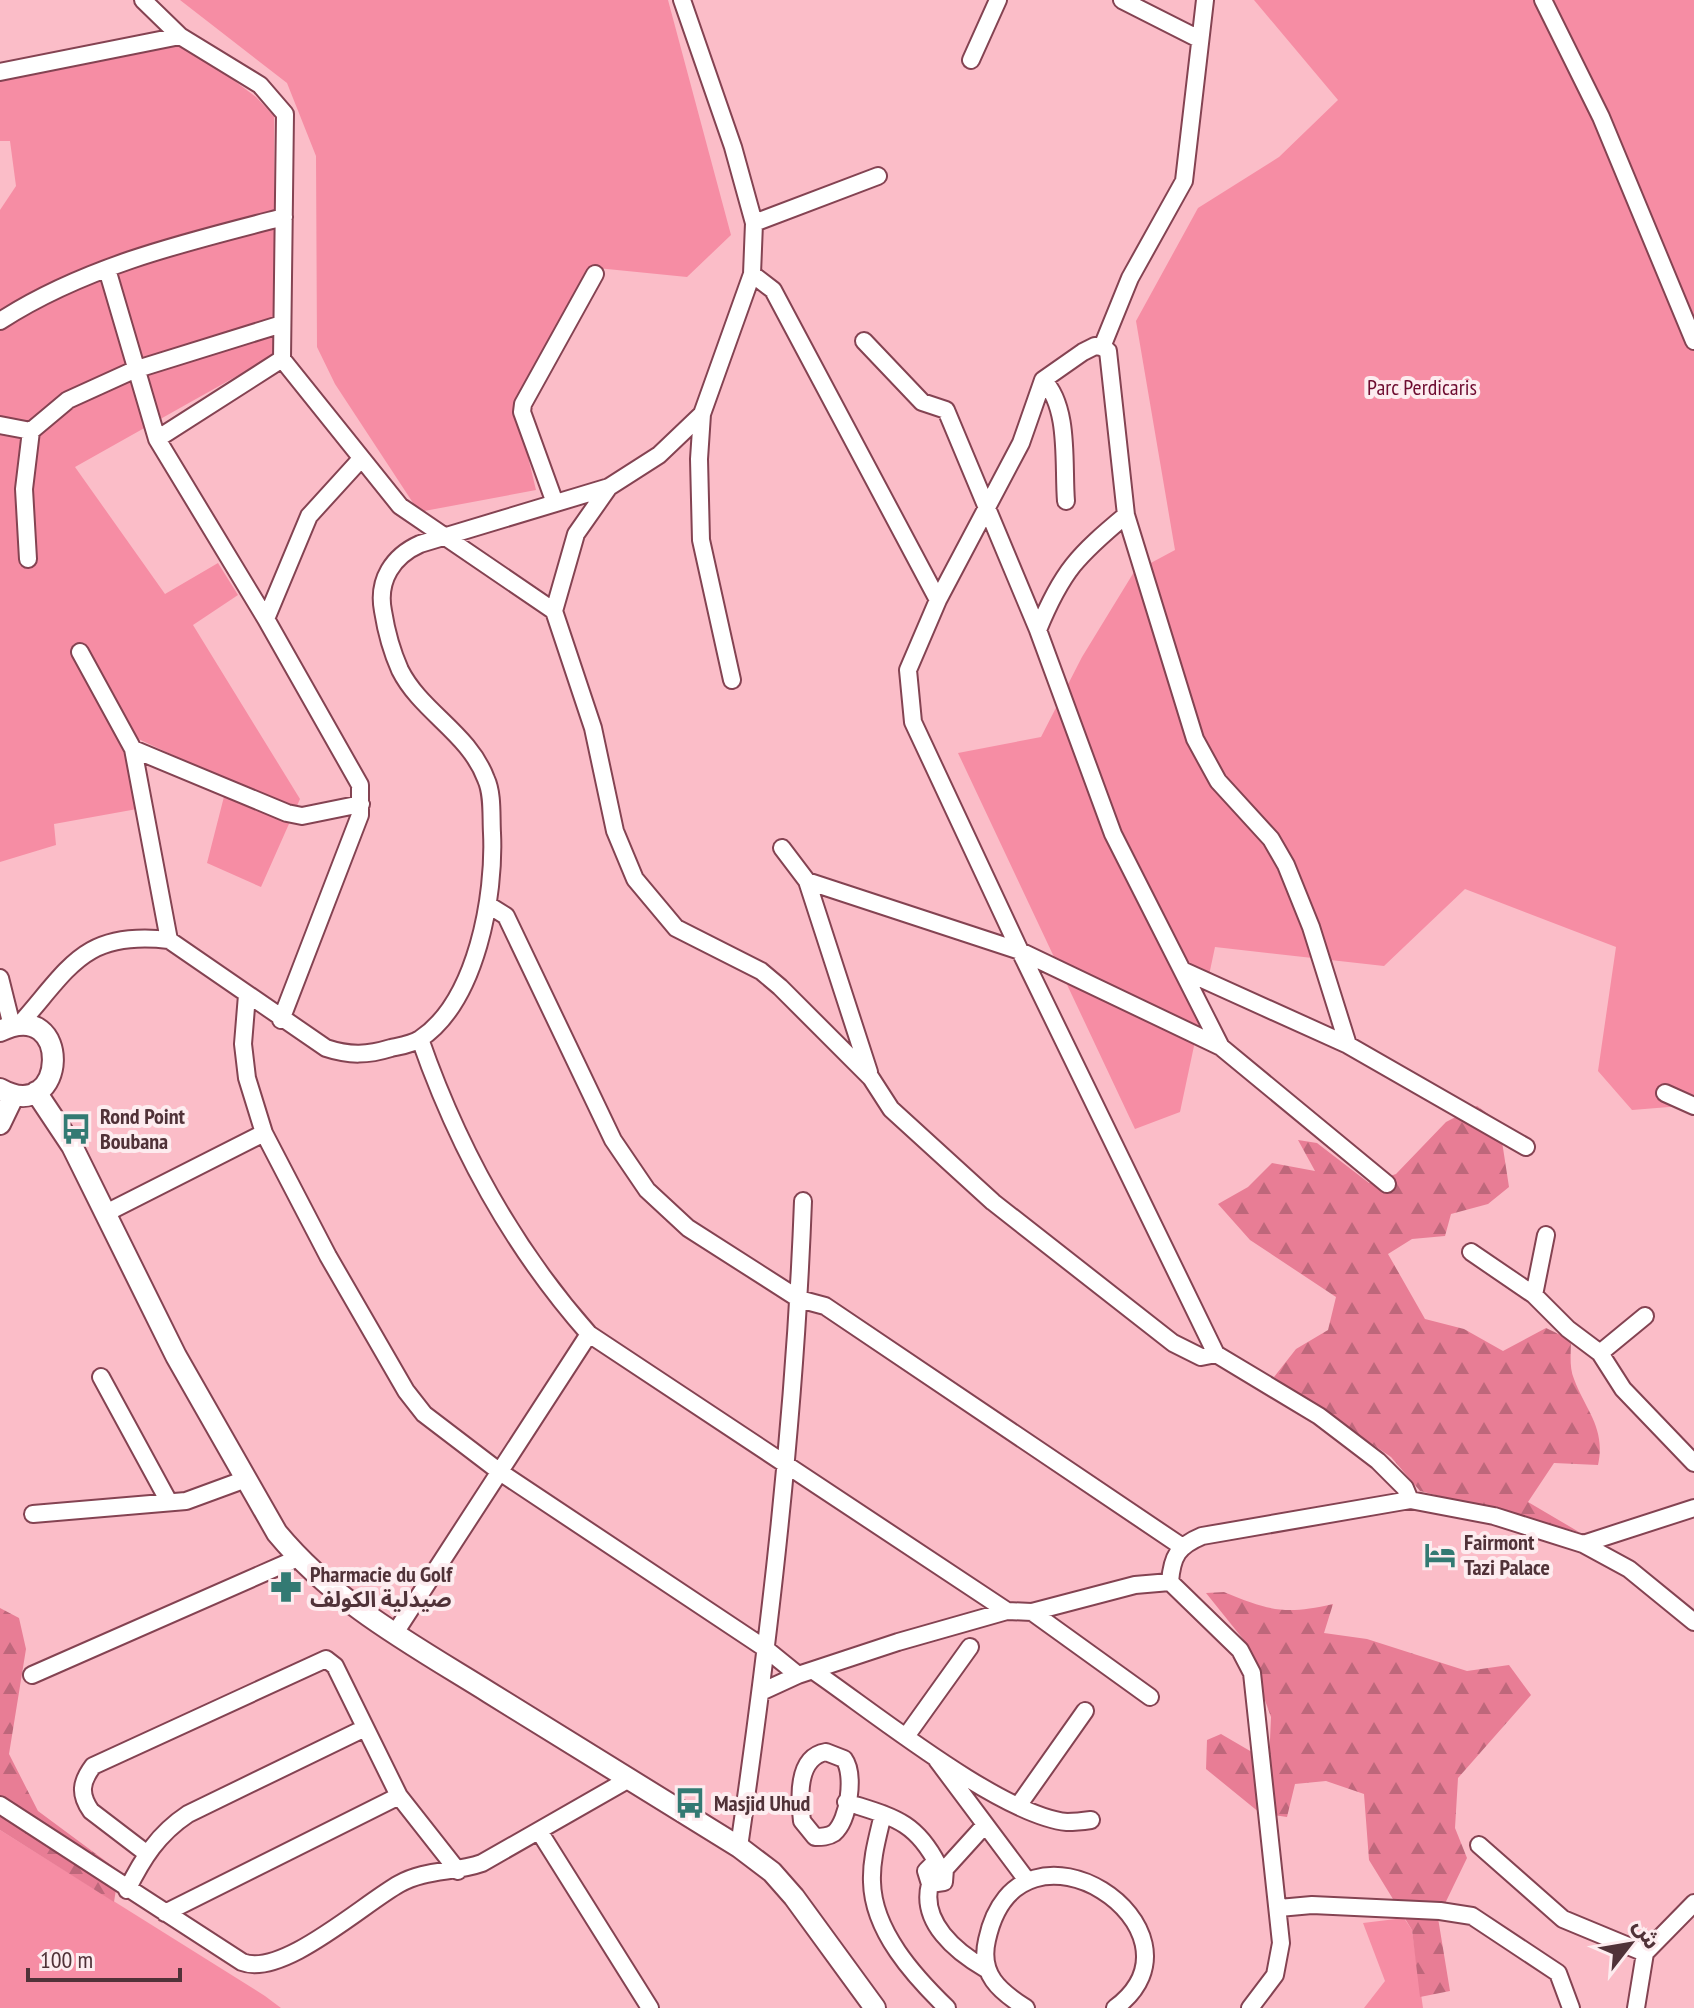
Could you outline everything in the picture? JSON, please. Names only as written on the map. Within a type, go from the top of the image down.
[{"type":"main road","points":[[10,1027],[44,1034],[51,1043],[55,1064],[41,1088]]},
{"type":"main road","points":[[0,1124],[7,1092],[41,1088]]},
{"type":"main road","points":[[41,1088],[108,1212],[176,1356],[277,1533],[298,1558],[333,1592],[739,1847],[772,1872],[794,1897],[875,2008]]},
{"type":"street","points":[[143,0],[180,36],[260,85],[285,114],[282,359],[400,506],[442,539],[554,611]]},
{"type":"street","points":[[682,0],[733,147],[754,223],[752,274],[702,414],[699,459],[701,540],[732,680]]},
{"type":"street","points":[[971,60],[998,0]]},
{"type":"street","points":[[1122,0],[1199,39]]},
{"type":"street","points":[[1102,347],[1130,278],[1184,181],[1205,0]]},
{"type":"street","points":[[1543,0],[1601,117],[1694,341]]},
{"type":"street","points":[[0,72],[180,36]]},
{"type":"street","points":[[754,223],[878,176]]},
{"type":"street","points":[[0,321],[28,303],[107,269],[176,245],[284,217]]},
{"type":"street","points":[[107,269],[134,370],[157,439],[357,775],[360,815],[281,1020]]},
{"type":"street","points":[[555,503],[522,412],[523,404],[595,274]]},
{"type":"street","points":[[752,274],[773,290],[938,600]]},
{"type":"street","points":[[28,559],[24,489],[31,431],[68,400],[134,370],[282,324]]},
{"type":"street","points":[[864,341],[922,402],[946,410],[1038,630],[1113,834],[1221,1047]]},
{"type":"street","points":[[1348,1045],[1311,927],[1286,865],[1271,839],[1218,781],[1195,739],[1126,515],[1108,351],[1095,346],[1043,380],[1021,443],[938,600],[908,670],[913,722],[1020,951],[1216,1354],[1319,1416],[1378,1461],[1405,1488],[1410,1500]]},
{"type":"street","points":[[157,439],[282,359]]},
{"type":"street","points":[[1043,380],[1054,393],[1059,410],[1066,501]]},
{"type":"street","points":[[10,1027],[50,991],[74,961],[110,942],[145,937],[169,940],[281,1020],[326,1048],[344,1054],[367,1054],[420,1039],[451,1005],[477,949],[490,906],[493,859],[488,782],[466,743],[401,671],[382,609],[384,581],[390,565],[403,551],[609,487],[670,445],[702,414]]},
{"type":"street","points":[[0,425],[31,431]]},
{"type":"street","points":[[670,445],[699,459]]},
{"type":"street","points":[[266,619],[309,516],[360,460]]},
{"type":"street","points":[[609,487],[576,534],[554,611],[593,728],[615,831],[635,879],[649,900],[687,935],[761,971],[871,1078],[891,1109],[993,1202],[1173,1343],[1201,1357],[1216,1354]]},
{"type":"street","points":[[1038,630],[1059,581],[1071,563],[1126,515]]},
{"type":"street","points":[[80,652],[133,749],[169,940]]},
{"type":"street","points":[[133,749],[287,813],[302,816],[361,804]]},
{"type":"street","points":[[782,848],[807,881],[871,1078]]},
{"type":"street","points":[[807,881],[1020,951],[1221,1047],[1387,1184]]},
{"type":"street","points":[[490,906],[506,916],[613,1140],[647,1190],[688,1228],[799,1299],[825,1306],[1181,1546]]},
{"type":"street","points":[[1182,970],[1348,1045],[1526,1147]]},
{"type":"street","points":[[0,978],[10,1027]]},
{"type":"street","points":[[44,1034],[50,991]]},
{"type":"street","points":[[247,995],[244,1056],[264,1133],[328,1256],[406,1391],[443,1432],[766,1649],[907,1735],[937,1758],[1018,1806],[1067,1822],[1091,1820]]},
{"type":"street","points":[[420,1039],[442,1101],[488,1194],[547,1286],[589,1334],[1007,1611]]},
{"type":"street","points":[[1665,1093],[1694,1106]]},
{"type":"street","points":[[108,1212],[264,1133]]},
{"type":"street","points":[[739,1847],[761,1692],[785,1462],[799,1299],[803,1201]]},
{"type":"street","points":[[1534,1295],[1546,1235]]},
{"type":"street","points":[[1471,1252],[1534,1295],[1568,1329],[1600,1353],[1623,1389],[1694,1463]]},
{"type":"street","points":[[1600,1353],[1645,1316]]},
{"type":"street","points":[[395,1633],[589,1334]]},
{"type":"street","points":[[101,1377],[169,1502]]},
{"type":"street","points":[[33,1514],[186,1501],[246,1479]]},
{"type":"street","points":[[1250,2008],[1266,1991],[1279,1961],[1279,1908],[1252,1673],[1240,1650],[1170,1582],[1171,1563],[1181,1546],[1202,1536],[1410,1500],[1494,1516],[1583,1544],[1643,1579],[1694,1622]]},
{"type":"street","points":[[1583,1544],[1694,1508]]},
{"type":"street","points":[[32,1675],[298,1558]]},
{"type":"street","points":[[761,1692],[898,1642],[1007,1611],[1032,1612],[1135,1585],[1170,1582]]},
{"type":"street","points":[[1032,1612],[1150,1697]]},
{"type":"street","points":[[907,1735],[970,1647]]},
{"type":"street","points":[[146,1853],[85,1803],[82,1784],[93,1766],[326,1659],[335,1666],[399,1796],[458,1871]]},
{"type":"street","points":[[1018,1806],[1085,1711]]},
{"type":"street","points":[[127,1890],[146,1853],[166,1829],[188,1814],[365,1728]]},
{"type":"street","points":[[826,1752],[844,1759],[851,1771],[846,1802],[842,1820],[834,1833],[815,1837],[809,1833],[801,1812],[807,1761],[826,1752]]},
{"type":"street","points":[[937,1758],[939,1767],[1026,1879]]},
{"type":"street","points":[[0,1805],[242,1962],[267,1965],[296,1951],[399,1884],[432,1871],[458,1871],[491,1858],[629,1779]]},
{"type":"street","points":[[165,1913],[399,1796]]},
{"type":"street","points":[[846,1802],[906,1823],[920,1834],[942,1867]]},
{"type":"street","points":[[883,1814],[874,1858],[872,1883],[875,1907],[884,1929],[907,1963],[947,2008]]},
{"type":"street","points":[[984,1826],[942,1867],[926,1871],[930,1884],[927,1897],[936,1923],[958,1951],[986,1969],[1001,1992],[1026,2008]]},
{"type":"street","points":[[539,1831],[650,2008]]},
{"type":"street","points":[[1479,1845],[1563,1919],[1645,1953]]},
{"type":"street","points":[[986,1969],[990,1924],[1006,1899],[1026,1879],[1064,1876],[1081,1879],[1112,1895],[1133,1917],[1143,1944],[1144,1962],[1135,1987],[1115,2008]]},
{"type":"street","points":[[1636,2008],[1645,1953],[1694,1903]]},
{"type":"street","points":[[1279,1908],[1328,1905],[1440,1911],[1472,1916],[1558,1973],[1571,2008]]},
{"type":"green space","points":[[180,0],[668,0],[731,235],[687,277],[597,268],[515,403],[536,490],[419,512],[335,384],[317,347],[316,156],[287,83]]},
{"type":"green space","name":"Parc Perdicaris","points":[[1254,0],[1694,0],[1694,1105],[1632,1110],[1598,1071],[1616,947],[1465,889],[1384,966],[1215,947],[1180,1112],[1135,1129],[958,753],[1041,737],[1082,657],[1134,572],[1175,550],[1136,321],[1198,208],[1279,157],[1338,100]]},
{"type":"green space","points":[[183,42],[256,97],[274,116],[274,355],[75,467],[165,594],[218,563],[238,595],[193,625],[300,799],[261,887],[207,863],[228,781],[132,736],[137,809],[54,824],[56,845],[0,862],[0,210],[16,186],[10,141],[0,141],[0,75]]},
{"type":"green space","points":[[1477,1106],[1499,1122],[1509,1187],[1488,1204],[1451,1214],[1445,1236],[1412,1239],[1388,1254],[1425,1319],[1464,1329],[1503,1351],[1546,1328],[1571,1340],[1572,1375],[1597,1430],[1598,1465],[1554,1463],[1528,1502],[1579,1532],[1420,1491],[1391,1457],[1274,1377],[1296,1349],[1328,1330],[1336,1297],[1250,1240],[1218,1204],[1248,1187],[1272,1163],[1315,1171],[1298,1140],[1317,1143],[1369,1183],[1396,1174],[1446,1122]]},
{"type":"green space","points":[[1224,1592],[1278,1609],[1333,1604],[1324,1633],[1367,1639],[1467,1671],[1509,1665],[1531,1695],[1458,1778],[1455,1828],[1467,1858],[1438,1918],[1450,1991],[1420,1997],[1412,1930],[1369,1860],[1364,1794],[1326,1781],[1295,1784],[1287,1817],[1260,1813],[1206,1769],[1207,1740],[1221,1734],[1269,1762],[1271,1717],[1243,1639],[1206,1593]]},
{"type":"green space","points":[[0,1608],[19,1618],[26,1649],[9,1754],[38,1811],[119,1871],[114,1902],[0,1830]]},
{"type":"green space","points":[[0,1830],[265,1996],[281,2008],[0,2008]]},
{"type":"green space","points":[[1404,1918],[1412,1930],[1423,2008],[1364,2008],[1385,1981],[1363,1923]]},
{"type":"place","name":"Rond Point Boubana","points":[[76,1129]]},
{"type":"place","name":"Fairmont Tazi Palace","points":[[1440,1555]]},
{"type":"place","name":"Pharmacie du Golf صيدلية الكولف","points":[[286,1587]]},
{"type":"place","name":"Masjid Uhud","points":[[690,1803]]}]
